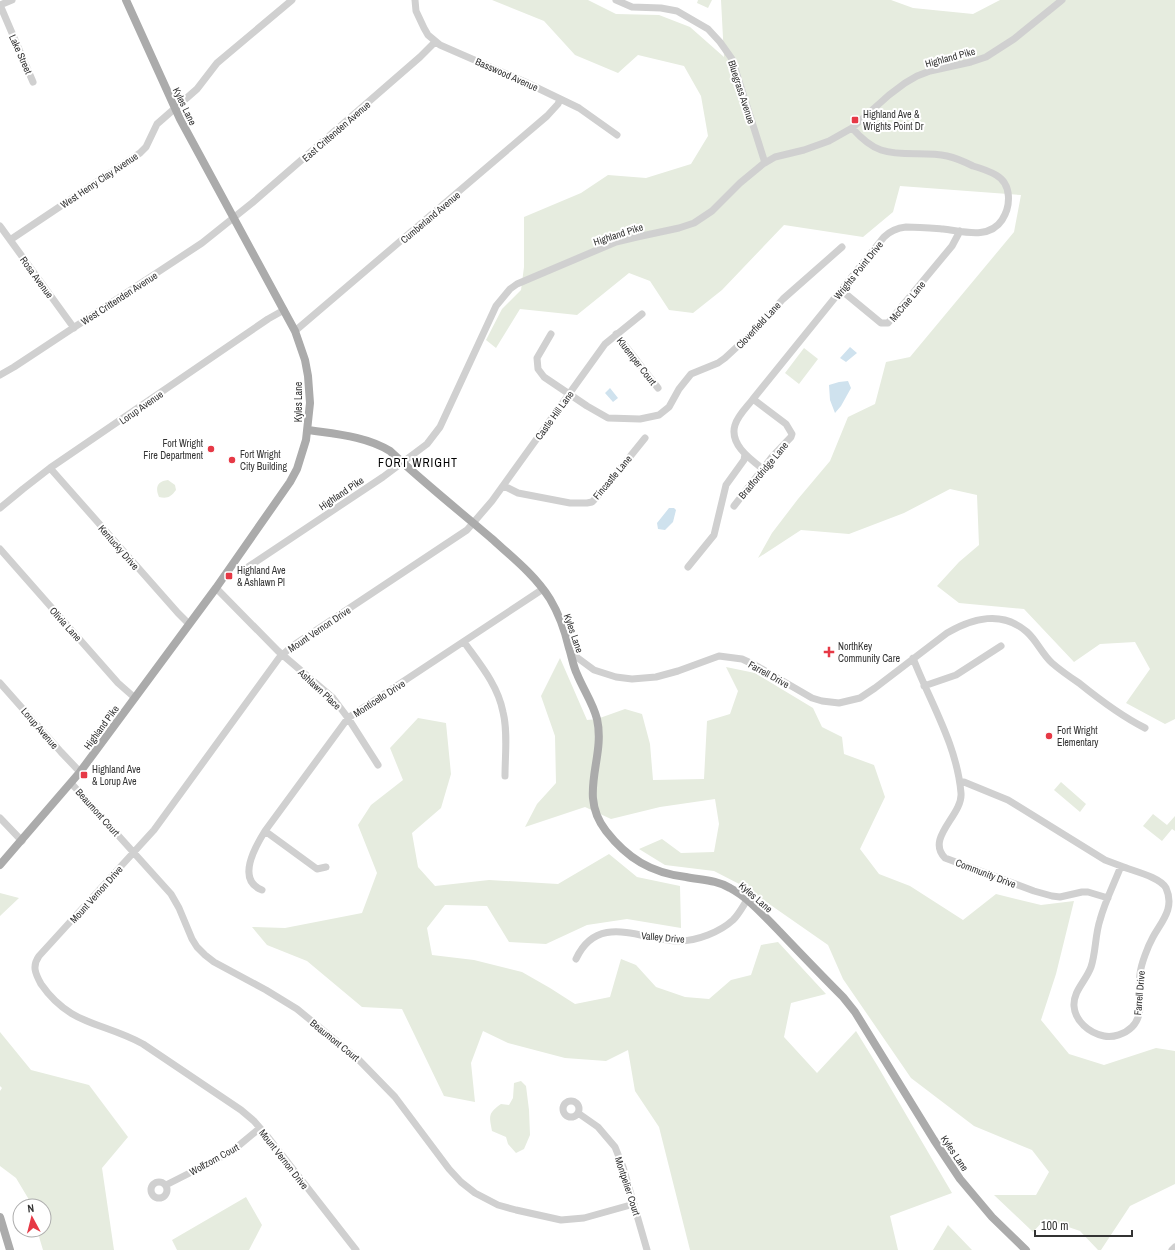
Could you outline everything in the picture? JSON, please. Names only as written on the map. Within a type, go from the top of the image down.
[{"type":"main road","name":"Kyles Lane","points":[[126,0],[174,108],[295,331],[305,360],[308,376],[310,403],[308,430],[345,436],[376,444],[390,451],[530,574],[543,589],[557,614],[576,672],[593,707],[597,719],[599,734],[598,749],[592,792],[595,808],[605,829],[621,848],[644,865],[664,874],[708,880],[723,884],[736,891],[747,900],[843,997],[855,1012],[934,1140],[960,1179],[992,1217],[1026,1250]]},
{"type":"main road","name":"Highland Pike","points":[[0,865],[80,772],[216,588],[290,482],[300,459],[308,430]]},
{"type":"main road","points":[[0,1217],[10,1250]]},
{"type":"street","points":[[0,5],[12,0]]},
{"type":"street","name":"West Henry Clay Avenue","points":[[10,240],[140,153],[146,147],[157,124],[197,89],[217,63],[292,0]]},
{"type":"street","name":"Basswood Avenue","points":[[415,0],[416,11],[419,19],[428,35],[435,42],[579,108],[617,135]]},
{"type":"street","name":"Bluegrass Avenue","points":[[616,0],[632,7],[661,8],[677,11],[708,29],[720,42],[729,53],[734,64],[765,162]]},
{"type":"street","name":"Highland Pike","points":[[248,567],[383,477],[427,444],[440,427],[490,317],[502,297],[517,284],[616,242],[679,228],[694,223],[712,211],[740,183],[765,162],[775,157],[804,150],[829,141],[852,128],[889,95],[917,76],[986,57],[1014,39],[1062,0]]},
{"type":"street","name":"Lake Street","points":[[0,5],[33,82]]},
{"type":"street","name":"East Crittenden Avenue","points":[[234,217],[420,57],[435,42]]},
{"type":"street","name":"Cumberland Avenue","points":[[295,331],[548,116],[558,104],[560,99]]},
{"type":"street","name":"Wrights Point Drive","points":[[763,469],[745,454],[736,439],[735,424],[741,414],[884,237],[888,233],[899,228],[906,227],[972,233],[984,232],[993,229],[1003,219],[1008,210],[1009,200],[1007,191],[1004,184],[995,174],[947,156],[893,153],[882,150],[866,142],[852,128]]},
{"type":"street","name":"West Crittenden Avenue","points":[[0,375],[202,243],[234,217]]},
{"type":"street","name":"Rosa Avenue","points":[[0,226],[74,328]]},
{"type":"street","name":"McCrae Lane","points":[[841,290],[881,323],[888,323],[952,246],[960,231]]},
{"type":"street","name":"Cloverfield Lane","points":[[551,334],[537,358],[538,369],[544,377],[587,406],[608,418],[640,419],[659,415],[669,407],[679,389],[691,374],[718,363],[725,358],[752,333],[782,299],[842,247]]},
{"type":"street","name":"Lorup Avenue","points":[[0,508],[50,468],[268,319],[284,310]]},
{"type":"street","name":"Castle Hill Lane","points":[[474,524],[504,486],[605,344],[642,314]]},
{"type":"street","name":"Kluemper Court","points":[[616,334],[658,388]]},
{"type":"street","name":"Bradfordridge Lane","points":[[734,506],[772,457],[792,435],[786,424],[753,399]]},
{"type":"street","name":"Fincastle Lane","points":[[504,486],[518,493],[570,503],[592,502],[645,438]]},
{"type":"street","points":[[688,567],[714,535],[726,485],[744,460],[745,454]]},
{"type":"street","name":"Kentucky Drive","points":[[50,468],[178,614],[189,624]]},
{"type":"street","name":"Mount Vernon Drive","points":[[356,1250],[260,1128],[241,1110],[129,1036],[88,1022],[62,1008],[46,991],[36,975],[34,965],[39,956],[154,830],[282,654],[474,524]]},
{"type":"street","name":"Olivia Lane","points":[[0,549],[118,683],[135,698]]},
{"type":"street","name":"Ashlawn Place","points":[[216,588],[282,654],[333,698],[348,718],[378,765]]},
{"type":"street","name":"Monticello Drive","points":[[262,890],[251,882],[249,870],[254,850],[265,831],[348,718],[543,589]]},
{"type":"street","name":"Farrell Drive","points":[[571,653],[594,670],[616,677],[632,679],[678,671],[719,656],[742,659],[812,698],[839,703],[860,698],[947,633],[960,626],[972,621],[987,618],[997,619],[1011,623],[1027,632],[1052,662],[1105,704],[1129,720],[1145,728]]},
{"type":"street","points":[[464,642],[488,676],[500,701],[505,725],[505,776]]},
{"type":"street","points":[[924,686],[956,676],[1001,646]]},
{"type":"street","points":[[913,658],[950,744],[960,782]]},
{"type":"street","name":"Lorup Avenue","points":[[0,683],[80,772]]},
{"type":"street","name":"Farrell Drive","points":[[960,782],[1008,800],[1105,860],[1121,866],[1157,880],[1166,888],[1171,901],[1170,911],[1153,937],[1140,973],[1140,1006],[1136,1021],[1132,1027],[1124,1032],[1118,1035],[1107,1036],[1084,1026],[1077,1018],[1074,1004],[1077,991],[1091,967],[1095,952],[1098,924],[1121,866]]},
{"type":"street","name":"Community Drive","points":[[960,782],[961,798],[959,806],[949,820],[940,840],[940,853],[946,858],[1034,891],[1052,896],[1060,897],[1088,892],[1108,898]]},
{"type":"street","name":"Beaumont Court","points":[[71,783],[171,894],[179,908],[192,939],[205,955],[214,962],[266,990],[297,1009],[358,1059],[395,1097],[449,1169],[461,1182],[475,1193],[504,1207],[561,1220],[584,1218],[634,1204]]},
{"type":"street","points":[[0,818],[22,841]]},
{"type":"street","points":[[265,831],[318,868],[326,867]]},
{"type":"street","name":"Valley Drive","points":[[576,959],[581,949],[594,936],[609,932],[680,941],[703,936],[715,931],[732,920],[747,900]]},
{"type":"street","name":"Montpelier Court","points":[[578,1113],[598,1127],[615,1147],[623,1167],[647,1250]]},
{"type":"street","name":"Wolfzorn Court","points":[[166,1185],[231,1152],[260,1128]]},
{"type":"street","points":[[1172,1250],[1175,1247]]},
{"type":"shaded area","points":[[492,0],[588,0],[616,14],[659,15],[690,27],[724,57],[721,0],[891,0],[913,8],[973,14],[1000,0],[1175,0],[1175,719],[1165,724],[1126,703],[1150,669],[1135,642],[1100,644],[1074,662],[1024,609],[959,603],[937,586],[959,562],[979,545],[977,495],[950,489],[904,513],[849,534],[801,530],[758,558],[772,533],[830,461],[848,417],[875,404],[886,362],[910,357],[1014,232],[1021,195],[900,186],[893,212],[863,237],[784,225],[722,290],[693,313],[669,310],[650,281],[629,273],[577,315],[520,309],[496,348],[486,340],[502,309],[521,290],[524,267],[524,217],[581,193],[608,175],[646,178],[691,164],[708,136],[701,96],[684,66],[638,55],[618,73],[575,55],[544,21]]},
{"type":"shaded area","points":[[698,0],[712,0],[708,8],[697,3]]},
{"type":"shaded area","points":[[804,348],[818,359],[799,384],[785,373]]},
{"type":"shaded area","points":[[168,480],[175,485],[176,490],[169,497],[159,497],[157,488],[159,483]]},
{"type":"shaded area","points":[[560,658],[587,720],[597,719],[625,709],[642,714],[650,744],[653,780],[704,779],[707,721],[730,714],[738,691],[726,667],[755,673],[813,708],[822,727],[842,737],[844,754],[874,765],[885,797],[860,849],[879,874],[910,886],[963,920],[996,894],[1041,905],[1074,901],[1056,974],[1041,1020],[1069,1054],[1104,1065],[1156,1048],[1175,1051],[1175,1184],[1130,1206],[1101,1250],[1098,1250],[1080,1231],[1045,1219],[1033,1232],[994,1195],[1036,1195],[1049,1172],[1032,1150],[974,1126],[911,1078],[843,979],[828,945],[745,887],[714,871],[665,865],[639,849],[662,839],[681,853],[714,852],[719,824],[715,799],[660,807],[611,819],[585,807],[525,827],[537,804],[556,783],[555,736],[541,696]]},
{"type":"shaded area","points":[[418,718],[446,723],[451,774],[441,808],[412,833],[418,867],[435,886],[489,880],[558,884],[609,854],[637,877],[680,886],[681,928],[627,919],[587,925],[546,944],[509,942],[487,906],[445,905],[427,928],[432,955],[474,960],[522,972],[575,1004],[610,997],[621,959],[636,965],[656,987],[685,997],[709,999],[731,980],[751,975],[761,945],[778,942],[826,994],[791,1003],[784,1037],[817,1073],[856,1031],[952,1193],[890,1216],[898,1250],[690,1250],[659,1127],[635,1091],[628,1050],[606,1061],[565,1058],[508,1043],[483,1031],[471,1063],[475,1102],[444,1096],[402,1009],[362,1007],[307,961],[267,945],[252,927],[285,928],[362,913],[377,873],[358,825],[371,805],[403,780],[390,748]]},
{"type":"shaded area","points":[[1061,782],[1086,804],[1080,812],[1054,790]]},
{"type":"shaded area","points":[[1153,814],[1167,825],[1175,816],[1175,831],[1172,829],[1162,841],[1143,826]]},
{"type":"shaded area","points":[[0,893],[19,898],[0,916]]},
{"type":"shaded area","points":[[0,1032],[31,1070],[89,1085],[128,1137],[102,1168],[114,1250],[43,1250],[39,1238],[52,1238],[52,1198],[28,1198],[16,1178],[0,1166],[0,1091],[2,1088],[0,1086]]},
{"type":"shaded area","points":[[521,1081],[526,1086],[530,1135],[524,1149],[516,1153],[508,1144],[506,1137],[492,1131],[490,1115],[501,1104],[509,1105],[513,1098],[514,1083]]},
{"type":"shaded area","points":[[246,1197],[262,1225],[249,1250],[177,1250],[172,1240]]},
{"type":"shaded area","points":[[948,1225],[972,1250],[933,1250]]},
{"type":"water","points":[[850,347],[857,353],[846,362],[840,358]]},
{"type":"water","points":[[848,381],[851,388],[841,406],[835,413],[830,400],[829,385]]},
{"type":"water","points":[[610,388],[618,398],[613,402],[605,393]]},
{"type":"water","points":[[669,508],[674,508],[676,510],[673,522],[665,530],[658,529],[657,523]]},
{"type":"place","name":"Highland Ave & Wrights Point Dr","points":[[855,120]]},
{"type":"place","name":"Fort Wright Fire Department","points":[[211,449]]},
{"type":"place","name":"Fort Wright City Building","points":[[232,460]]},
{"type":"place","name":"Highland Ave & Ashlawn Pl","points":[[229,576]]},
{"type":"place","name":"NorthKey Community Care","points":[[829,652]]},
{"type":"place","name":"Fort Wright Elementary","points":[[1049,736]]},
{"type":"place","name":"Highland Ave & Lorup Ave","points":[[84,775]]},
{"type":"district","name":"FORT WRIGHT","points":[[418,463]]}]
